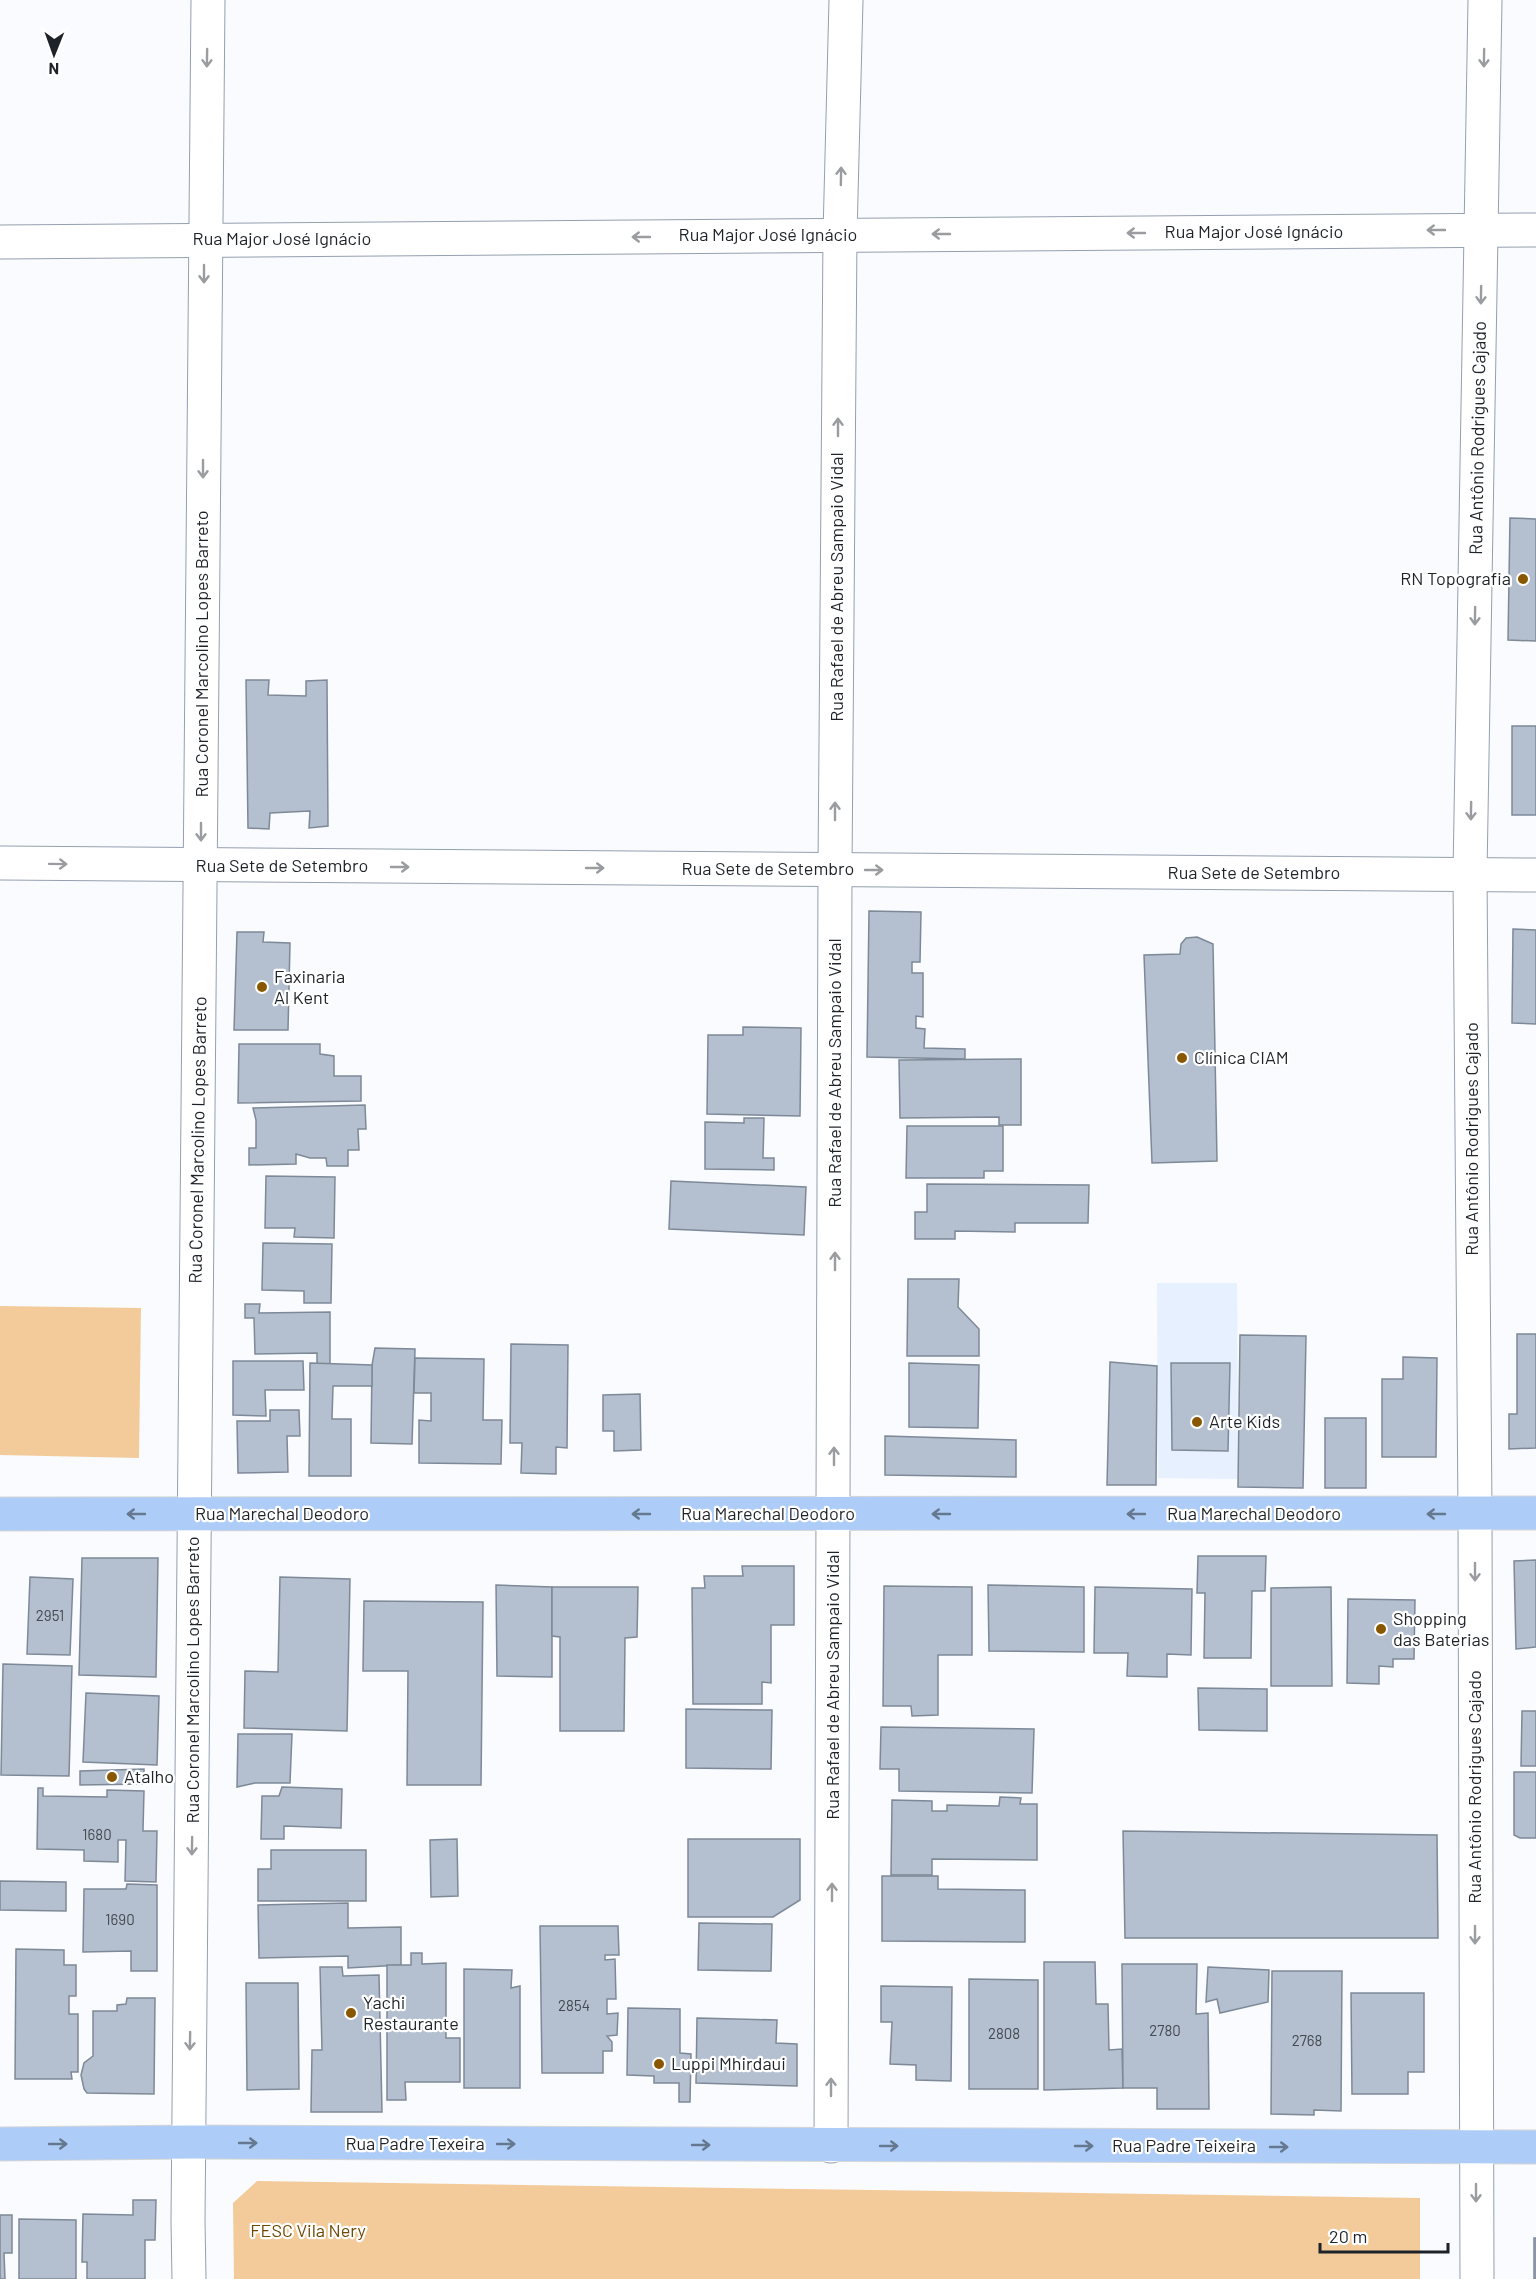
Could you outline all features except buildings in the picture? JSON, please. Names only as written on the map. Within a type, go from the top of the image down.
[{"type":"main road","name":"Rua Marechal Deodoro","points":[[0,1514],[1536,1513]]},
{"type":"main road","name":"Rua Padre Texeira","points":[[0,2144],[189,2142],[831,2146]]},
{"type":"main road","name":"Rua Padre Teixeira","points":[[831,2146],[1536,2147]]},
{"type":"street","name":"Rua Coronel Marcolino Lopes Barreto","points":[[189,2279],[208,0]]},
{"type":"street","name":"Rua Rafael de Abreu Sampaio Vidal","points":[[831,2146],[835,870],[840,235],[846,0]]},
{"type":"street","name":"Rua Antônio Rodrigues Cajado","points":[[1477,2279],[1475,1514],[1470,874],[1485,0]]},
{"type":"street","name":"Rua Major José Ignácio","points":[[0,242],[1536,230]]},
{"type":"street","name":"Rua Sete de Setembro","points":[[0,863],[1536,875]]},
{"type":"shaded area","name":"Arte Kids","points":[[1157,1283],[1237,1283],[1238,1479],[1158,1478]]},
{"type":"green space","points":[[0,1306],[141,1308],[139,1458],[0,1455]]},
{"type":"green space","name":"FESC Vila Nery","points":[[257,2181],[1420,2198],[1420,2279],[234,2279],[233,2203]]},
{"type":"place","name":"RN Topografia","points":[[1523,579]]},
{"type":"place","name":"Faxinaria Al Kent","points":[[262,987]]},
{"type":"place","name":"Clínica CIAM","points":[[1182,1058]]},
{"type":"place","name":"Arte Kids","points":[[1197,1422]]},
{"type":"place","name":"Shopping das Baterias","points":[[1381,1629]]},
{"type":"place","name":"Atalho","points":[[112,1777]]},
{"type":"place","name":"Yachi Restaurante","points":[[351,2013]]},
{"type":"place","name":"Luppi Mhirdaui","points":[[659,2064]]}]
